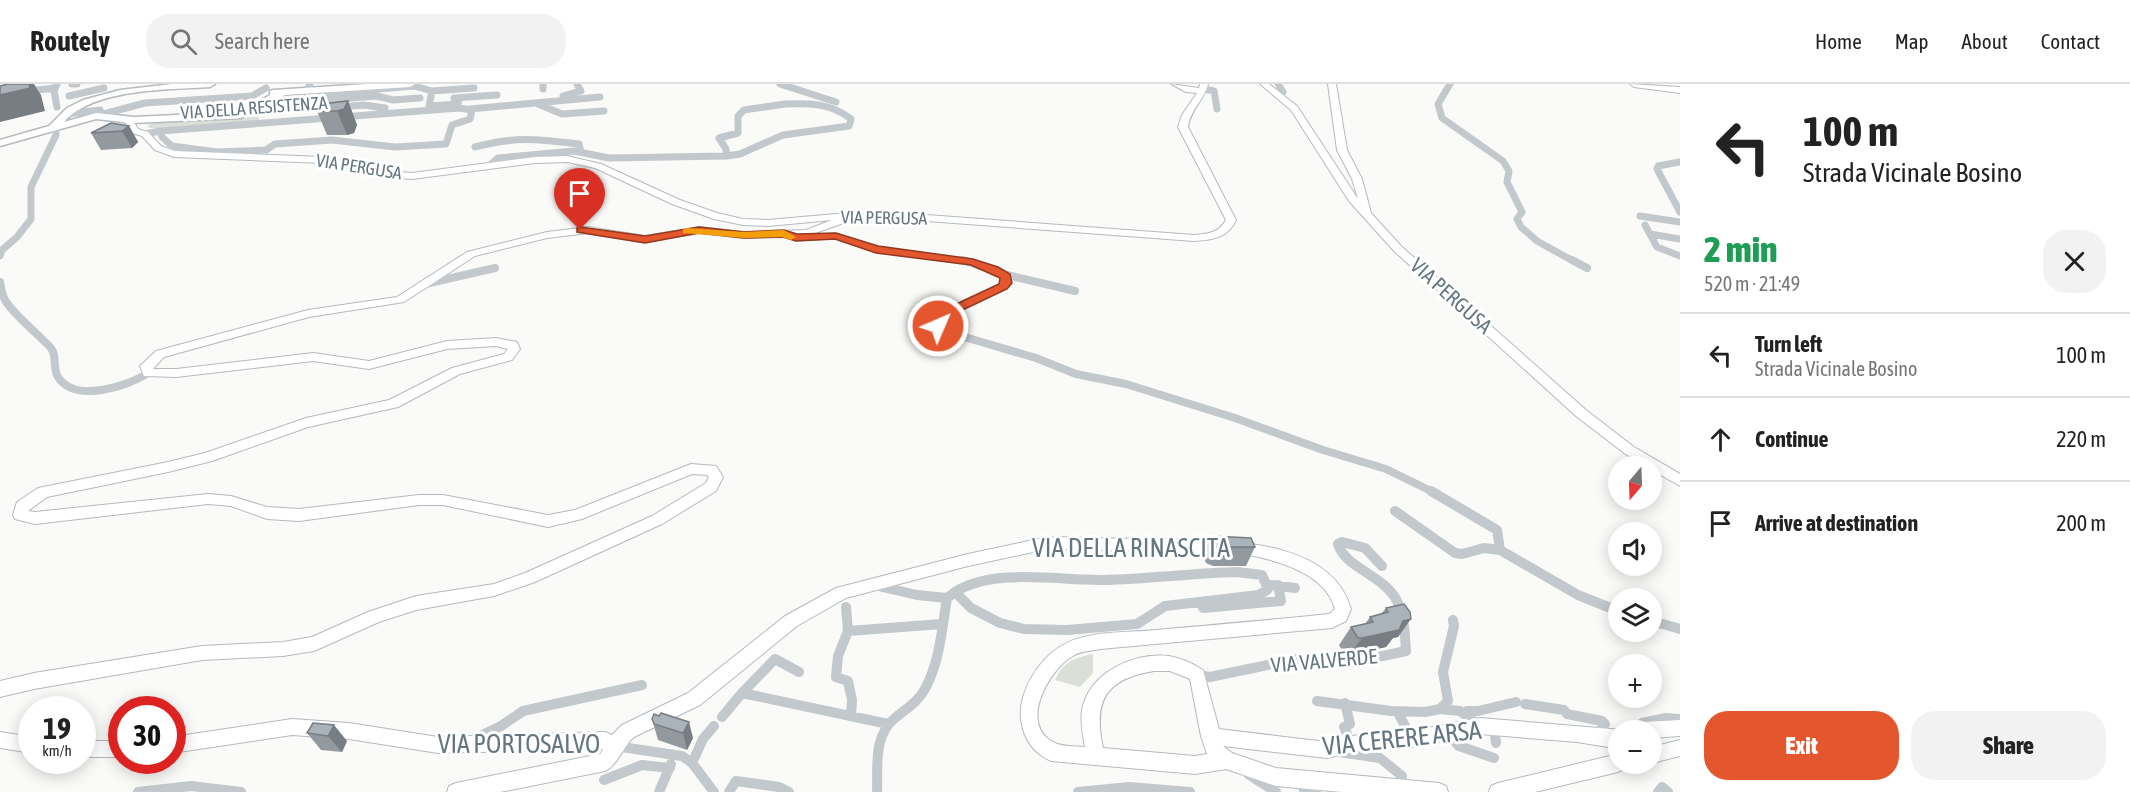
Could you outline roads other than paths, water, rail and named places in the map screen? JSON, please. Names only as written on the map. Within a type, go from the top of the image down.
[{"type":"main road","points":[[61,123],[81,104],[104,89],[210,84]]},
{"type":"main road","points":[[258,105],[271,97],[310,91],[410,84]]},
{"type":"main road","points":[[267,86],[270,93],[280,97]]},
{"type":"main road","points":[[0,143],[61,123],[96,116],[166,120],[241,115],[252,112],[267,86]]},
{"type":"street","points":[[24,92],[66,84]]},
{"type":"street","points":[[72,84],[77,84]]},
{"type":"street","points":[[69,96],[104,89],[112,84]]},
{"type":"street","points":[[553,101],[556,98],[581,91],[577,84]]},
{"type":"street","points":[[780,84],[836,102]]},
{"type":"street","points":[[1176,84],[1214,92],[1217,109]]},
{"type":"street","name":"VIA PERGUSA","points":[[1264,84],[1279,90],[1298,114],[1342,184],[1371,221],[1398,249],[1581,413],[1629,450],[1677,480]]},
{"type":"street","points":[[1332,84],[1342,150],[1358,184],[1371,221]]},
{"type":"street","points":[[1450,84],[1437,103],[1437,111],[1442,118],[1503,161],[1509,171],[1507,182],[1522,212],[1517,219],[1519,224],[1540,244],[1587,268]]},
{"type":"street","points":[[1634,84],[1680,90]]},
{"type":"street","points":[[56,86],[57,107]]},
{"type":"street","points":[[96,116],[145,104],[252,96],[267,86]]},
{"type":"street","points":[[331,91],[414,86],[432,92],[474,88]]},
{"type":"street","points":[[1188,88],[1202,89]]},
{"type":"street","name":"VIA PERGUSA","points":[[122,119],[129,122],[135,131],[145,134],[158,148],[174,154],[322,160],[401,176],[431,175],[489,165],[558,158],[578,160],[597,166],[658,196],[714,216],[815,231],[822,222],[851,217],[927,218],[1194,238],[1215,235],[1229,226],[1230,215],[1182,127],[1183,117],[1202,89]]},
{"type":"street","points":[[310,91],[312,101],[326,102],[382,97],[399,100],[420,98]]},
{"type":"street","points":[[0,256],[2,250],[26,228],[31,219],[31,187],[61,123],[88,113],[136,101],[226,92]]},
{"type":"street","points":[[432,92],[430,103],[459,103],[497,95]]},
{"type":"street","points":[[368,106],[382,97]]},
{"type":"street","points":[[470,109],[600,97]]},
{"type":"street","points":[[333,108],[397,107],[399,100]]},
{"type":"street","name":"VIA DELLA RESISTENZA","points":[[145,134],[160,132],[294,124],[296,120],[459,103],[470,109],[470,119],[452,125],[446,144],[394,147],[332,141],[275,144],[266,150],[217,152],[172,146],[160,132]]},
{"type":"street","points":[[536,103],[562,114],[604,111]]},
{"type":"street","points":[[489,165],[498,158],[581,152],[609,158],[727,156],[740,155],[781,137],[849,126],[852,119],[838,109],[799,104],[744,110],[738,116],[738,133],[719,138],[726,149],[727,156]]},
{"type":"street","points":[[145,134],[143,126],[166,120]]},
{"type":"street","points":[[475,147],[506,139],[539,138],[579,144],[581,152]]},
{"type":"street","points":[[1679,162],[1658,166],[1657,169],[1680,212]]},
{"type":"street","points":[[1334,171],[1343,174],[1351,171]]},
{"type":"street","points":[[1351,171],[1342,184],[1352,186],[1358,184]]},
{"type":"street","points":[[1640,216],[1680,222]]},
{"type":"street","points":[[1645,225],[1657,247],[1680,256]]},
{"type":"street","points":[[148,373],[146,369],[148,363],[170,351],[308,314],[400,300],[471,254],[567,231],[588,231],[645,239],[691,231],[744,235],[784,234],[801,228]]},
{"type":"street","points":[[1650,234],[1667,233],[1680,239]]},
{"type":"street","points":[[784,234],[796,238],[836,236],[876,249],[973,262],[1003,274],[1075,291]]},
{"type":"street","points":[[425,284],[495,268]]},
{"type":"street","points":[[1003,274],[1006,283],[1003,286],[948,313],[938,320],[938,326],[944,331],[1036,358],[1076,374],[1126,384],[1386,469],[1480,518],[1497,530],[1500,550]]},
{"type":"street","points":[[0,282],[5,300],[55,352],[59,378],[78,388],[106,391],[116,389],[148,373],[176,373],[313,357],[369,365],[426,349],[470,342],[505,342],[513,345],[514,349],[508,357],[456,371],[393,404],[306,423],[207,457],[168,467],[43,492],[22,506],[20,514],[35,518],[208,500],[231,501],[267,513],[299,515],[428,499],[470,504],[548,521],[577,515],[691,469],[711,470],[716,477],[711,487],[657,520],[530,578],[494,590],[416,603],[374,617],[314,644],[283,649],[182,656],[34,681],[0,689]]},
{"type":"street","points":[[1395,512],[1455,553],[1462,554],[1484,548],[1500,550],[1578,595],[1608,607]]},
{"type":"street","name":"VIA VALVERDE","points":[[1096,756],[1091,708],[1094,700],[1120,673],[1146,664],[1180,665],[1197,675],[1210,677],[1297,659],[1350,663],[1407,651],[1398,600],[1394,592],[1382,581],[1341,554],[1338,544],[1342,542],[1365,548],[1382,566]]},
{"type":"street","name":"VIA DELLA RINASCITA","points":[[456,792],[605,762],[628,731],[694,699],[791,621],[842,593],[1038,545],[1059,543],[1239,547],[1265,552],[1303,565],[1316,573],[1342,601],[1343,613],[1340,618],[1332,621],[1100,642],[1069,650],[1053,664],[1037,688],[1028,711],[1029,730],[1035,740],[1051,752],[1194,765],[1226,760]]},
{"type":"street","points":[[874,585],[917,595],[950,594],[970,585],[1010,578],[1056,577],[1102,580],[1256,573],[1262,575],[1272,585],[1281,601],[1203,608]]},
{"type":"street","points":[[950,594],[1000,623],[1024,629],[1077,630],[1137,624],[1165,606],[1265,593],[1272,585]]},
{"type":"street","points":[[1272,585],[1295,588]]},
{"type":"street","points":[[877,792],[879,743],[888,724],[917,702],[937,664],[942,624],[950,594]]},
{"type":"street","points":[[846,607],[848,630],[838,656],[836,677],[848,681],[852,700],[850,716]]},
{"type":"street","points":[[1440,709],[1448,701],[1443,672],[1450,630],[1454,626],[1453,620]]},
{"type":"street","points":[[848,630],[869,630],[921,622],[942,624]]},
{"type":"street","points":[[1662,624],[1680,629]]},
{"type":"street","points":[[692,763],[703,739],[775,659],[799,672]]},
{"type":"street","points":[[1197,675],[1215,752],[1276,792]]},
{"type":"street","points":[[460,746],[501,726],[523,711],[642,686]]},
{"type":"street","points":[[742,693],[888,724]]},
{"type":"street","points":[[1317,701],[1397,711],[1425,712],[1440,709],[1467,714],[1490,732]]},
{"type":"street","points":[[1345,703],[1350,724],[1344,727],[1349,739]]},
{"type":"street","points":[[1467,714],[1467,711],[1520,703],[1564,710],[1567,714],[1602,721],[1605,724],[1595,737]]},
{"type":"street","points":[[1397,711],[1413,739]]},
{"type":"street","points":[[1656,720],[1680,718]]},
{"type":"street","name":"VIA PORTOSALVO","points":[[186,743],[292,727],[349,731],[414,743],[460,746],[605,740],[615,746],[676,754],[692,763],[714,792]]},
{"type":"street","points":[[1662,729],[1680,728]]},
{"type":"street","name":"VIA CERERE ARSA","points":[[1210,736],[1327,750],[1349,739],[1413,739],[1447,733],[1490,732],[1608,739]]},
{"type":"street","points":[[1447,733],[1459,746],[1494,758]]},
{"type":"street","points":[[0,740],[18,743]]},
{"type":"street","points":[[1662,752],[1680,748]]},
{"type":"street","points":[[1327,750],[1380,758],[1402,776]]},
{"type":"street","points":[[660,792],[676,754]]},
{"type":"street","points":[[1226,760],[1276,777],[1439,792]]},
{"type":"street","points":[[604,780],[642,765],[670,768]]},
{"type":"street","points":[[1498,792],[1536,788],[1608,766]]},
{"type":"street","points":[[1298,780],[1305,791],[1316,792]]},
{"type":"street","points":[[729,792],[736,781],[789,792]]},
{"type":"street","points":[[138,792],[191,786],[241,792]]},
{"type":"street","points":[[1077,792],[1129,787],[1190,792]]}]
